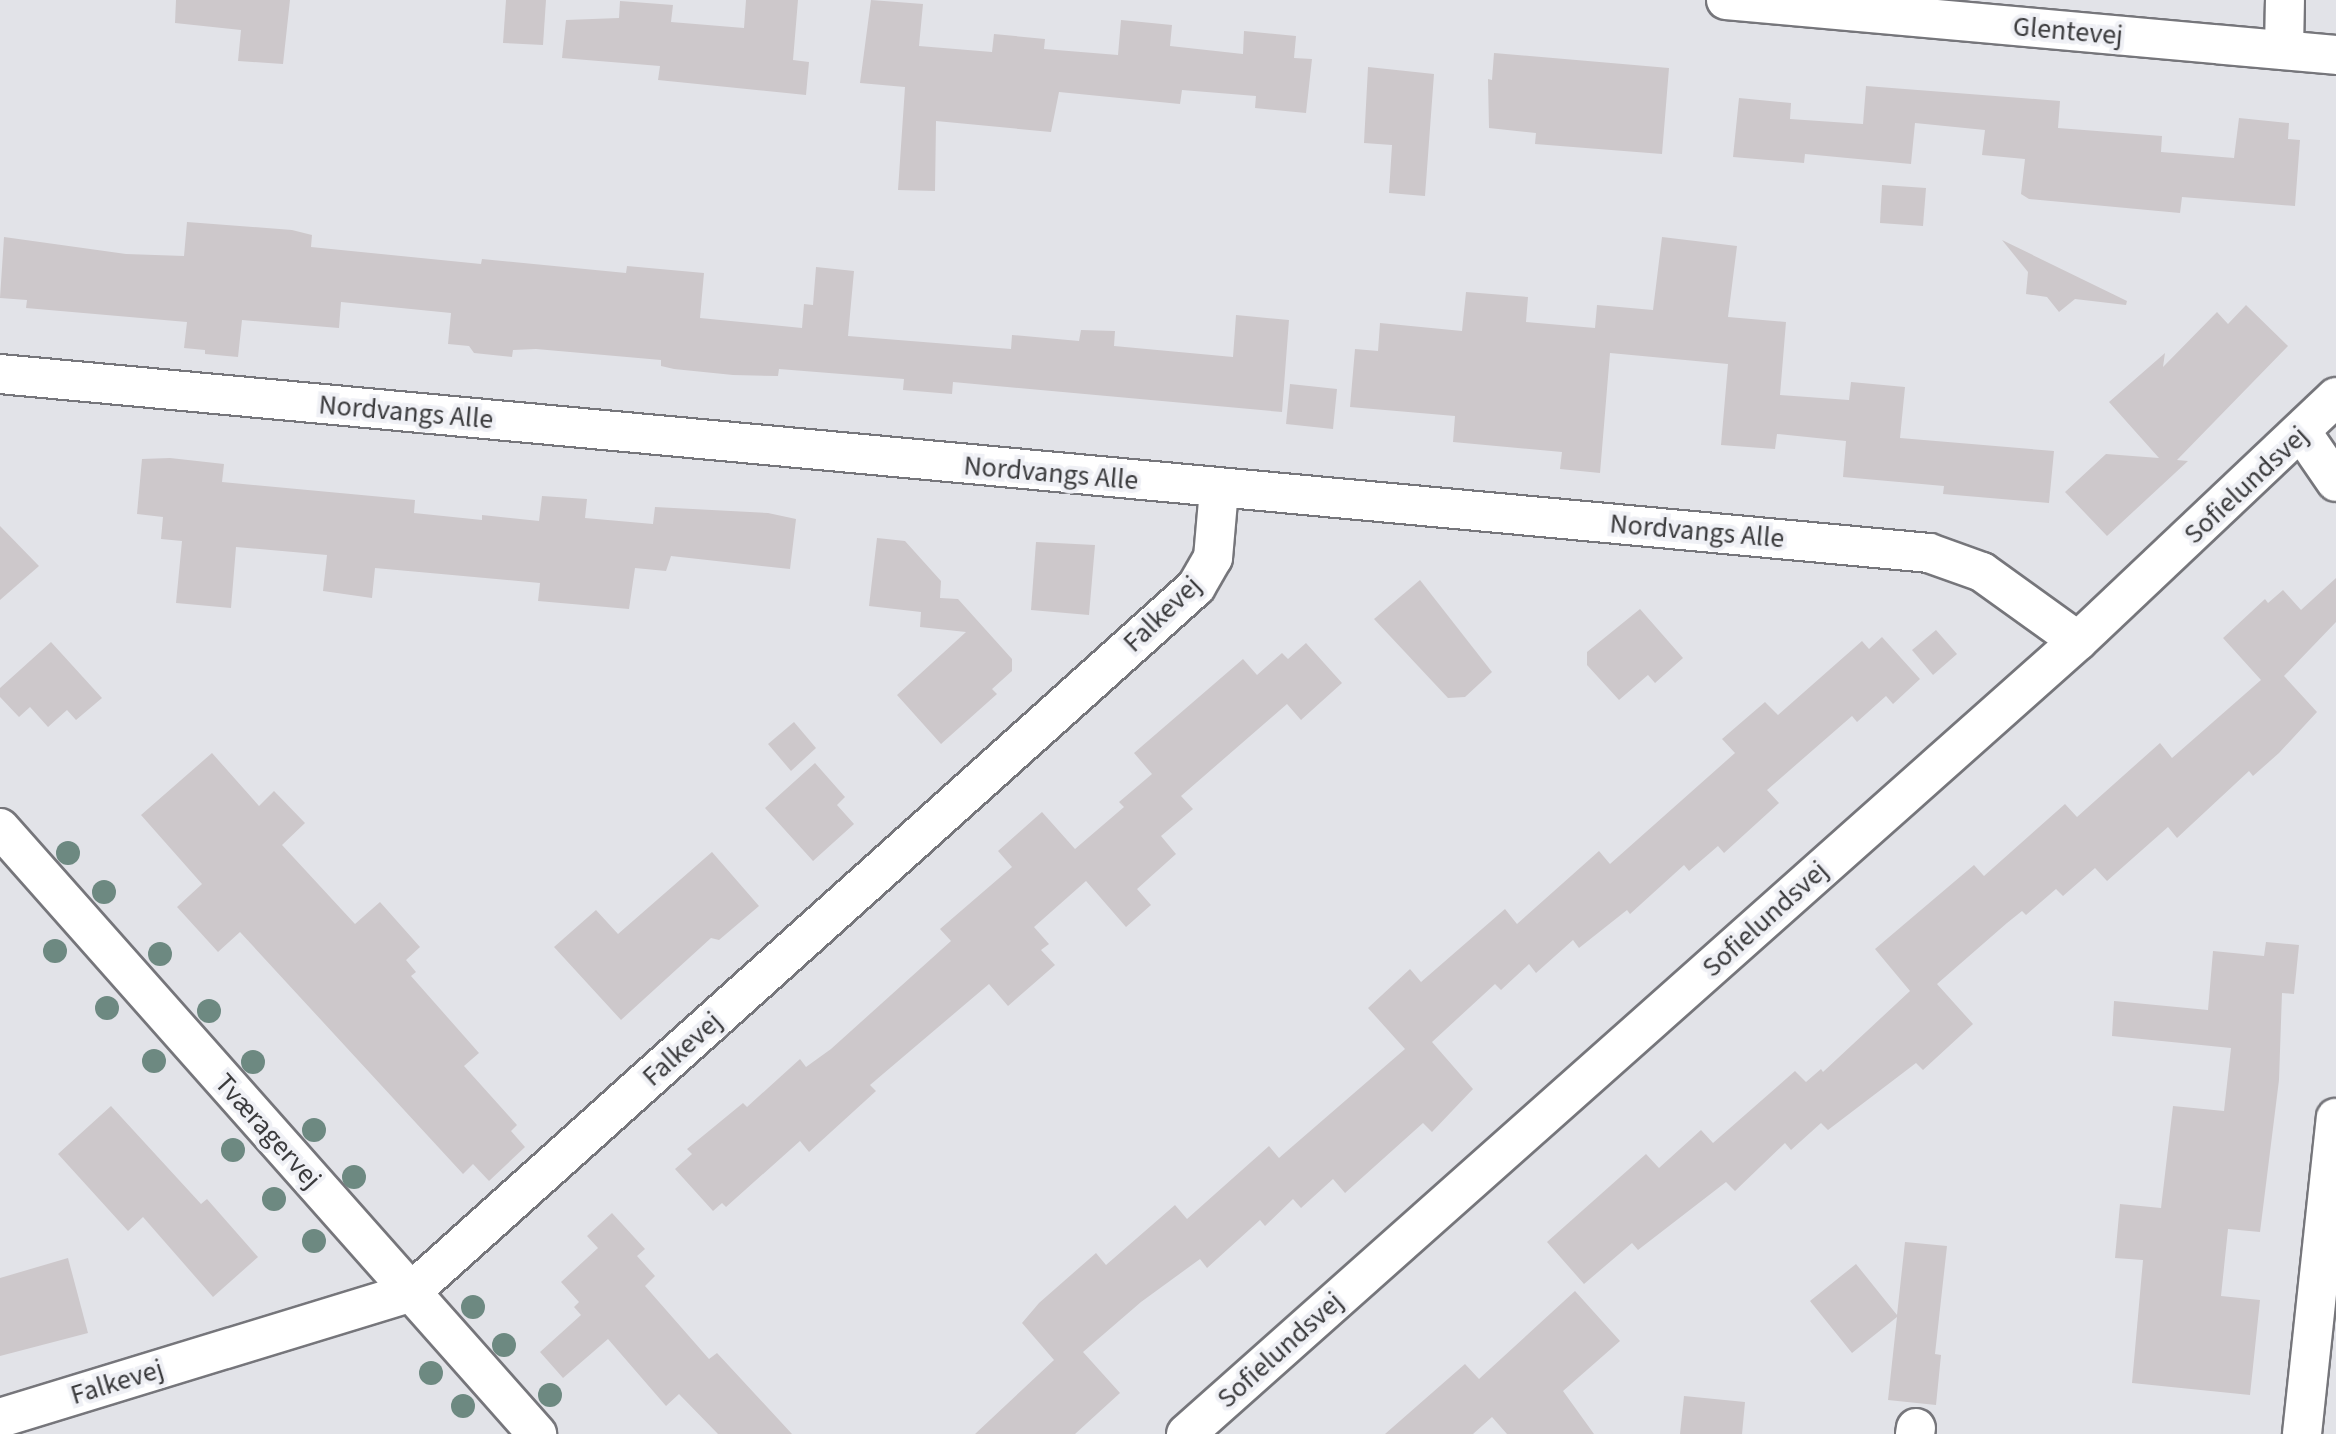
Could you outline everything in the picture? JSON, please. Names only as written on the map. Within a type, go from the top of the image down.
[{"type":"street","name":"Glentevej","points":[[1726,0],[1854,6],[2336,55]]},
{"type":"street","points":[[2284,50],[2285,0]]},
{"type":"street","name":"Nordvangs Alle","points":[[0,374],[1929,553],[1982,572],[2078,641]]},
{"type":"street","name":"Sofielundsvej","points":[[1186,1434],[2078,641],[2303,434],[2336,397]]},
{"type":"street","points":[[2303,434],[2336,482]]},
{"type":"street","name":"Falkevej","points":[[0,1418],[411,1292],[1196,587],[1213,558],[1219,489]]},
{"type":"street","name":"Tværagervej","points":[[5,840],[537,1434]]},
{"type":"street","points":[[2302,1434],[2321,1394],[2336,1118]]},
{"type":"building","points":[[176,0],[290,0],[283,64],[238,61],[241,30],[175,23]]},
{"type":"building","points":[[506,0],[546,0],[543,45],[503,43]]},
{"type":"building","points":[[746,0],[798,0],[793,60],[809,62],[806,95],[658,80],[660,66],[562,58],[566,20],[619,18],[620,1],[673,5],[671,22],[744,28]]},
{"type":"building","points":[[871,0],[923,4],[919,46],[992,52],[994,34],[1045,39],[1044,49],[1118,55],[1121,20],[1172,25],[1170,46],[1243,54],[1244,31],[1296,36],[1294,58],[1312,59],[1306,113],[1255,108],[1256,96],[1182,90],[1180,104],[1059,92],[1051,132],[936,121],[935,191],[898,190],[905,87],[860,83]]},
{"type":"building","points":[[1494,53],[1669,68],[1662,154],[1535,144],[1536,133],[1489,128],[1488,79],[1492,80]]},
{"type":"building","points":[[1368,67],[1434,74],[1425,196],[1389,193],[1392,145],[1364,143]]},
{"type":"building","points":[[1866,86],[2060,101],[2058,128],[2162,136],[2161,152],[2234,158],[2239,118],[2289,123],[2288,139],[2300,140],[2295,206],[2182,197],[2180,213],[2029,199],[2021,194],[2025,159],[1982,155],[1985,130],[1915,123],[1911,164],[1805,154],[1804,163],[1733,157],[1739,98],[1791,103],[1790,119],[1863,124]]},
{"type":"building","points":[[1882,185],[1926,188],[1923,226],[1880,223]]},
{"type":"building","points":[[187,222],[292,230],[312,235],[311,247],[481,264],[482,259],[626,273],[627,266],[704,273],[700,318],[802,328],[804,304],[813,305],[816,267],[854,271],[848,336],[1011,349],[1012,335],[1079,341],[1081,330],[1115,331],[1114,346],[1233,357],[1236,315],[1289,320],[1282,412],[953,382],[952,394],[903,390],[904,379],[779,369],[778,376],[733,375],[674,369],[661,366],[661,360],[536,349],[513,350],[512,357],[474,353],[469,346],[448,344],[451,313],[341,302],[339,328],[242,320],[238,357],[205,354],[205,350],[184,348],[187,322],[26,308],[27,300],[0,298],[4,237],[126,254],[184,256]]},
{"type":"building","points":[[1662,237],[1737,246],[1728,317],[1786,322],[1780,395],[1849,400],[1851,382],[1905,387],[1900,438],[2054,451],[2049,503],[1943,494],[1944,486],[1843,477],[1846,441],[1777,434],[1775,449],[1721,445],[1728,364],[1610,353],[1600,473],[1560,469],[1562,452],[1453,442],[1455,416],[1350,407],[1355,349],[1378,351],[1380,323],[1462,331],[1466,292],[1528,297],[1526,322],[1595,328],[1597,305],[1653,310]]},
{"type":"building","points":[[2002,240],[2127,301],[2126,305],[2075,299],[2059,312],[2047,297],[2026,294],[2028,272]]},
{"type":"building","points":[[2246,305],[2288,346],[2177,460],[2188,461],[2107,536],[2065,492],[2106,454],[2159,458],[2109,402],[2165,353],[2163,367],[2217,312],[2228,324]]},
{"type":"building","points":[[1290,384],[1337,389],[1333,429],[1286,424]]},
{"type":"building","points":[[170,458],[224,464],[222,482],[415,500],[414,513],[482,520],[482,515],[539,521],[542,496],[587,499],[585,518],[653,524],[655,507],[768,513],[796,519],[790,569],[671,556],[666,571],[635,568],[629,609],[538,601],[540,583],[375,568],[372,598],[323,591],[327,555],[236,547],[231,608],[176,603],[182,541],[161,539],[163,517],[137,514],[142,459]]},
{"type":"building","points":[[0,526],[39,566],[0,600]]},
{"type":"building","points":[[877,538],[905,541],[941,581],[940,598],[958,599],[1012,659],[1012,671],[992,689],[997,694],[941,744],[897,695],[966,632],[920,627],[921,612],[869,606]]},
{"type":"building","points":[[1036,542],[1095,545],[1089,615],[1031,610]]},
{"type":"building","points":[[2336,578],[2336,622],[2284,676],[2317,712],[2279,753],[2253,776],[2249,771],[2177,838],[2168,827],[2107,881],[2095,868],[2063,896],[2056,889],[2026,915],[2022,911],[1937,984],[1973,1024],[1923,1070],[1916,1063],[1828,1130],[1821,1123],[1791,1150],[1785,1143],[1735,1191],[1726,1182],[1638,1250],[1632,1243],[1584,1284],[1547,1242],[1646,1154],[1659,1168],[1701,1130],[1713,1143],[1795,1071],[1806,1082],[1821,1069],[1823,1072],[1910,991],[1875,949],[1974,865],[1984,876],[2065,804],[2077,817],[2160,743],[2172,758],[2261,680],[2223,638],[2265,599],[2268,603],[2283,590],[2301,610]]},
{"type":"building","points":[[1420,580],[1492,672],[1465,697],[1448,698],[1374,619]]},
{"type":"building","points":[[1640,609],[1683,658],[1655,683],[1648,675],[1619,700],[1587,665],[1587,652]]},
{"type":"building","points":[[1936,630],[1957,654],[1933,675],[1912,650]]},
{"type":"building","points":[[1882,637],[1920,679],[1893,704],[1886,696],[1857,722],[1852,716],[1767,790],[1779,803],[1724,853],[1718,846],[1689,871],[1684,865],[1630,914],[1627,910],[1579,948],[1573,940],[1536,973],[1529,964],[1501,990],[1495,984],[1432,1042],[1473,1089],[1432,1132],[1423,1123],[1345,1193],[1333,1179],[1301,1208],[1293,1199],[1265,1226],[1260,1220],[1207,1268],[1200,1259],[1141,1302],[1083,1352],[1120,1393],[1075,1434],[975,1434],[1054,1360],[1022,1323],[1039,1303],[1096,1253],[1106,1265],[1175,1205],[1187,1219],[1269,1146],[1279,1158],[1405,1049],[1368,1008],[1410,969],[1421,982],[1505,909],[1517,924],[1599,851],[1610,864],[1735,753],[1722,739],[1765,702],[1778,715],[1862,641],[1869,649]]},
{"type":"building","points":[[51,642],[102,698],[76,720],[67,710],[48,727],[30,707],[19,717],[0,697],[0,688]]},
{"type":"building","points":[[1306,643],[1342,683],[1301,720],[1287,704],[1181,796],[1193,809],[1161,836],[1176,854],[1137,889],[1151,905],[1126,927],[1086,881],[1034,927],[1049,944],[1041,950],[1055,965],[1008,1006],[989,984],[870,1085],[876,1091],[809,1152],[800,1141],[726,1207],[722,1203],[713,1211],[675,1169],[692,1154],[687,1149],[743,1103],[747,1107],[800,1059],[806,1067],[831,1049],[951,941],[940,929],[1012,867],[998,851],[1042,812],[1075,849],[1124,807],[1119,802],[1152,774],[1134,753],[1243,659],[1257,675],[1282,653],[1288,659]]},
{"type":"building","points":[[794,722],[816,748],[791,771],[768,744]]},
{"type":"building","points":[[212,753],[259,806],[274,791],[305,823],[282,845],[355,924],[380,902],[420,947],[406,960],[416,972],[411,976],[479,1053],[464,1066],[517,1125],[511,1131],[525,1147],[489,1181],[473,1164],[463,1174],[240,932],[218,952],[177,907],[202,884],[141,815]]},
{"type":"building","points":[[815,763],[845,797],[837,805],[854,824],[813,861],[765,808]]},
{"type":"building","points":[[712,852],[759,906],[719,940],[711,938],[621,1020],[554,947],[596,910],[618,934]]},
{"type":"building","points":[[2266,942],[2299,945],[2294,994],[2282,993],[2279,1080],[2260,1232],[2228,1229],[2221,1296],[2260,1300],[2250,1395],[2132,1383],[2143,1260],[2115,1258],[2120,1204],[2161,1208],[2173,1106],[2224,1111],[2231,1048],[2112,1036],[2114,1001],[2208,1010],[2213,951],[2264,956]]},
{"type":"building","points":[[111,1106],[201,1204],[207,1199],[258,1257],[213,1297],[143,1217],[128,1231],[58,1154]]},
{"type":"building","points":[[612,1213],[645,1249],[637,1256],[655,1276],[645,1286],[709,1359],[717,1353],[792,1434],[718,1434],[679,1394],[666,1406],[608,1339],[563,1378],[540,1352],[581,1315],[574,1307],[579,1302],[561,1282],[598,1248],[587,1236]]},
{"type":"building","points":[[1905,1242],[1947,1246],[1935,1354],[1941,1355],[1936,1405],[1888,1400],[1897,1317],[1852,1353],[1810,1301],[1856,1264],[1897,1315]]},
{"type":"building","points":[[68,1258],[88,1333],[0,1356],[0,1278]]},
{"type":"building","points":[[1575,1291],[1620,1341],[1563,1391],[1594,1434],[1507,1434],[1492,1417],[1473,1434],[1385,1434],[1465,1364],[1479,1379]]},
{"type":"building","points":[[1684,1396],[1745,1402],[1742,1434],[1680,1434]]}]
